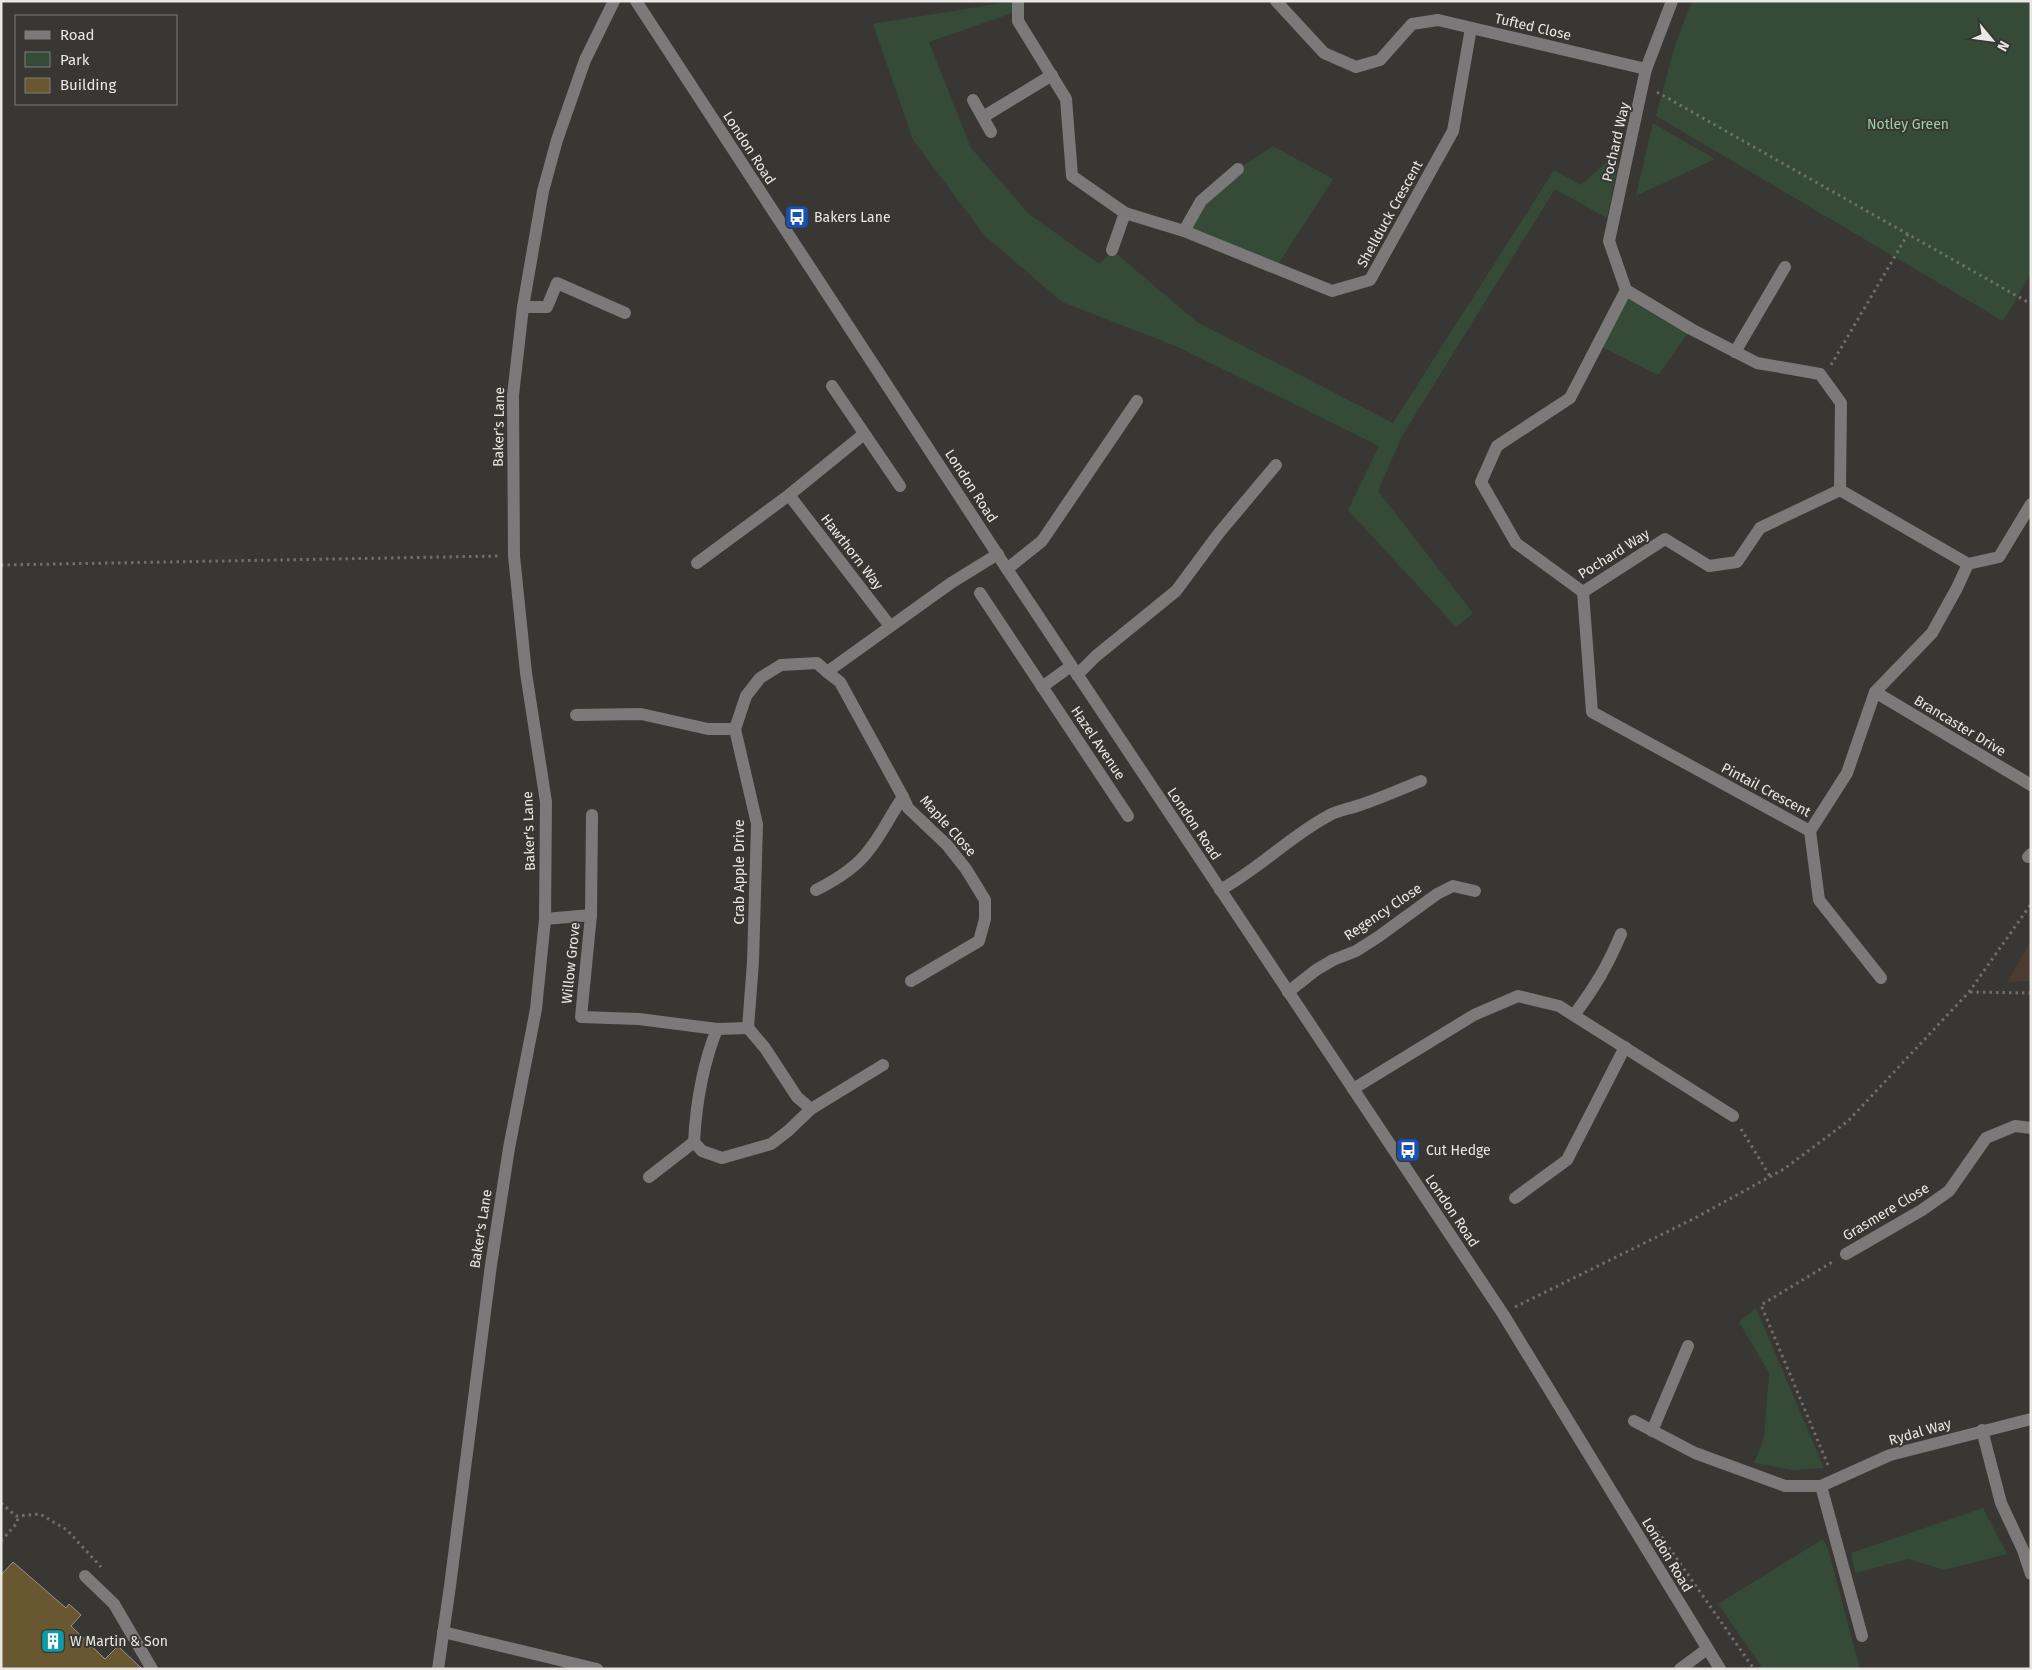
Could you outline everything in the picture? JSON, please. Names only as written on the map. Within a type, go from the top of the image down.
[{"type":"street","name":"Baker's Lane","points":[[438,1669],[491,1265],[509,1148],[536,1009],[545,919],[546,802],[526,673],[514,556],[513,395],[523,307],[543,191],[557,140],[585,60],[614,1]]},
{"type":"street","name":"London Road","points":[[636,1],[1006,569],[1503,1314],[1706,1649],[1720,1669]]},
{"type":"street","points":[[983,117],[1052,75],[1018,21],[1018,1]]},
{"type":"street","name":"Tufted Close","points":[[1276,1],[1324,53],[1356,67],[1380,60],[1412,24],[1438,20],[1646,69]]},
{"type":"street","name":"Pochard Way","points":[[1672,1],[1646,69],[1609,241],[1626,290],[1570,398],[1497,446],[1482,482],[1516,543],[1582,592],[1665,539],[1709,566],[1737,562],[1760,528],[1840,490]]},
{"type":"street","name":"Shellduck Crescent","points":[[1052,75],[1066,99],[1072,176],[1125,213],[1184,231],[1332,291],[1370,280],[1453,131],[1470,28]]},
{"type":"street","points":[[972,100],[991,132]]},
{"type":"street","points":[[1184,231],[1201,201],[1238,170]]},
{"type":"street","points":[[1112,250],[1125,213]]},
{"type":"street","points":[[1735,352],[1785,267]]},
{"type":"street","points":[[523,307],[547,307],[557,283],[625,313]]},
{"type":"street","points":[[1626,290],[1692,329],[1757,363],[1820,374],[1841,403],[1840,490],[1968,564],[1999,557],[2031,504]]},
{"type":"street","points":[[832,386],[900,486]]},
{"type":"street","points":[[1006,569],[1042,541],[1137,401]]},
{"type":"street","points":[[697,563],[789,495],[864,434]]},
{"type":"street","points":[[1042,687],[1074,671],[1096,656],[1176,591],[1219,533],[1276,465]]},
{"type":"street","name":"Hawthorn Way","points":[[789,495],[890,626]]},
{"type":"street","points":[[827,672],[951,583],[998,554]]},
{"type":"street","name":"Pintail Crescent","points":[[1582,592],[1592,712],[1810,831],[1847,773],[1875,692],[1932,633],[1968,564]]},
{"type":"street","name":"Hazel Avenue","points":[[980,593],[1128,816]]},
{"type":"street","points":[[576,715],[641,714],[708,729],[735,729],[746,696],[760,678],[781,665],[817,664],[840,682],[904,797],[889,817],[870,850],[853,868],[816,890]]},
{"type":"street","name":"Brancaster Drive","points":[[1875,692],[2031,785]]},
{"type":"street","name":"Crab Apple Drive","points":[[735,729],[757,824],[753,962],[748,1028]]},
{"type":"street","points":[[1220,890],[1242,878],[1327,816],[1421,781]]},
{"type":"street","name":"Maple Close","points":[[904,797],[908,808],[948,845],[966,869],[985,900],[985,919],[979,942],[911,981]]},
{"type":"street","name":"Willow Grove","points":[[592,815],[591,915],[581,1016],[639,1018],[717,1029]]},
{"type":"street","points":[[1810,831],[1819,900],[1881,978]]},
{"type":"street","name":"Regency Close","points":[[1288,992],[1316,970],[1333,960],[1356,951],[1378,937],[1437,894],[1453,886],[1474,891]]},
{"type":"street","name":"Willow Grove","points":[[545,919],[591,915]]},
{"type":"street","points":[[1574,1016],[1598,983],[1621,934]]},
{"type":"street","points":[[1353,1089],[1474,1015],[1518,996],[1559,1006],[1733,1116]]},
{"type":"street","points":[[811,1109],[797,1097],[765,1048],[748,1028],[717,1029],[707,1057],[695,1118],[694,1142],[702,1151],[722,1158],[771,1144],[811,1109],[883,1065]]},
{"type":"street","points":[[1515,1198],[1567,1160],[1625,1048]]},
{"type":"street","name":"Grasmere Close","points":[[1846,1254],[1922,1210],[1949,1190],[1986,1138],[2016,1126],[2031,1128]]},
{"type":"street","points":[[650,1177],[694,1142]]},
{"type":"street","points":[[1652,1431],[1688,1346]]},
{"type":"street","name":"Rydal Way","points":[[1634,1421],[1695,1453],[1785,1486],[1821,1486],[1890,1455],[2031,1419]]},
{"type":"street","points":[[1982,1430],[2001,1503],[2023,1550],[2031,1574]]},
{"type":"street","points":[[1821,1486],[1862,1636]]},
{"type":"street","points":[[85,1576],[114,1604],[152,1669]]},
{"type":"street","points":[[443,1632],[597,1669]]},
{"type":"street","points":[[1680,1669],[1706,1649]]},
{"type":"path","points":[[1656,91],[2031,304]]},
{"type":"path","points":[[1824,378],[1908,234]]},
{"type":"path","points":[[1,565],[514,556]]},
{"type":"path","points":[[1503,1314],[1695,1218],[1784,1169],[1848,1121],[1969,992],[2031,904]]},
{"type":"path","points":[[1969,992],[2031,993]]},
{"type":"path","points":[[1733,1116],[1770,1176]]},
{"type":"path","points":[[1834,1480],[1761,1305],[1846,1254]]},
{"type":"path","points":[[1,1503],[18,1516],[40,1514],[67,1530],[105,1572],[95,1586]]},
{"type":"path","points":[[1,1541],[16,1523],[18,1516]]},
{"type":"shaded area","points":[[2031,941],[2031,981],[2007,982]]},
{"type":"green space","points":[[1014,1],[1018,11],[929,42],[971,148],[1030,215],[1100,264],[1112,250],[1197,322],[1393,423],[1554,170],[1581,185],[1621,149],[1607,218],[1555,189],[1402,436],[1378,491],[1473,613],[1456,627],[1348,510],[1379,446],[1178,347],[1062,302],[985,236],[913,140],[873,24]]},
{"type":"green space","name":"Notley Green","points":[[1692,1],[2031,1],[2031,274],[2003,321],[1656,116],[1675,45]]},
{"type":"green space","points":[[1653,123],[1715,159],[1636,196],[1652,126]]},
{"type":"green space","points":[[1273,146],[1333,179],[1276,268],[1184,231],[1201,201],[1238,169]]},
{"type":"green space","points":[[1626,290],[1691,329],[1658,375],[1598,345]]},
{"type":"green space","points":[[1756,1308],[1824,1468],[1792,1470],[1754,1463],[1764,1438],[1769,1373],[1739,1322]]},
{"type":"green space","points":[[1983,1508],[2007,1554],[1944,1570],[1909,1559],[1855,1573],[1851,1553]]},
{"type":"green space","points":[[1823,1539],[1828,1549],[1860,1669],[1763,1669],[1718,1604]]},
{"type":"building","points":[[13,1562],[66,1608],[69,1604],[81,1615],[71,1626],[105,1659],[118,1646],[142,1669],[1,1669],[1,1575]]},
{"type":"place","name":"Bakers Lane","points":[[797,217]]},
{"type":"place","name":"Cut Hedge","points":[[1408,1150]]},
{"type":"place","name":"W Martin & Son","points":[[53,1641]]}]
